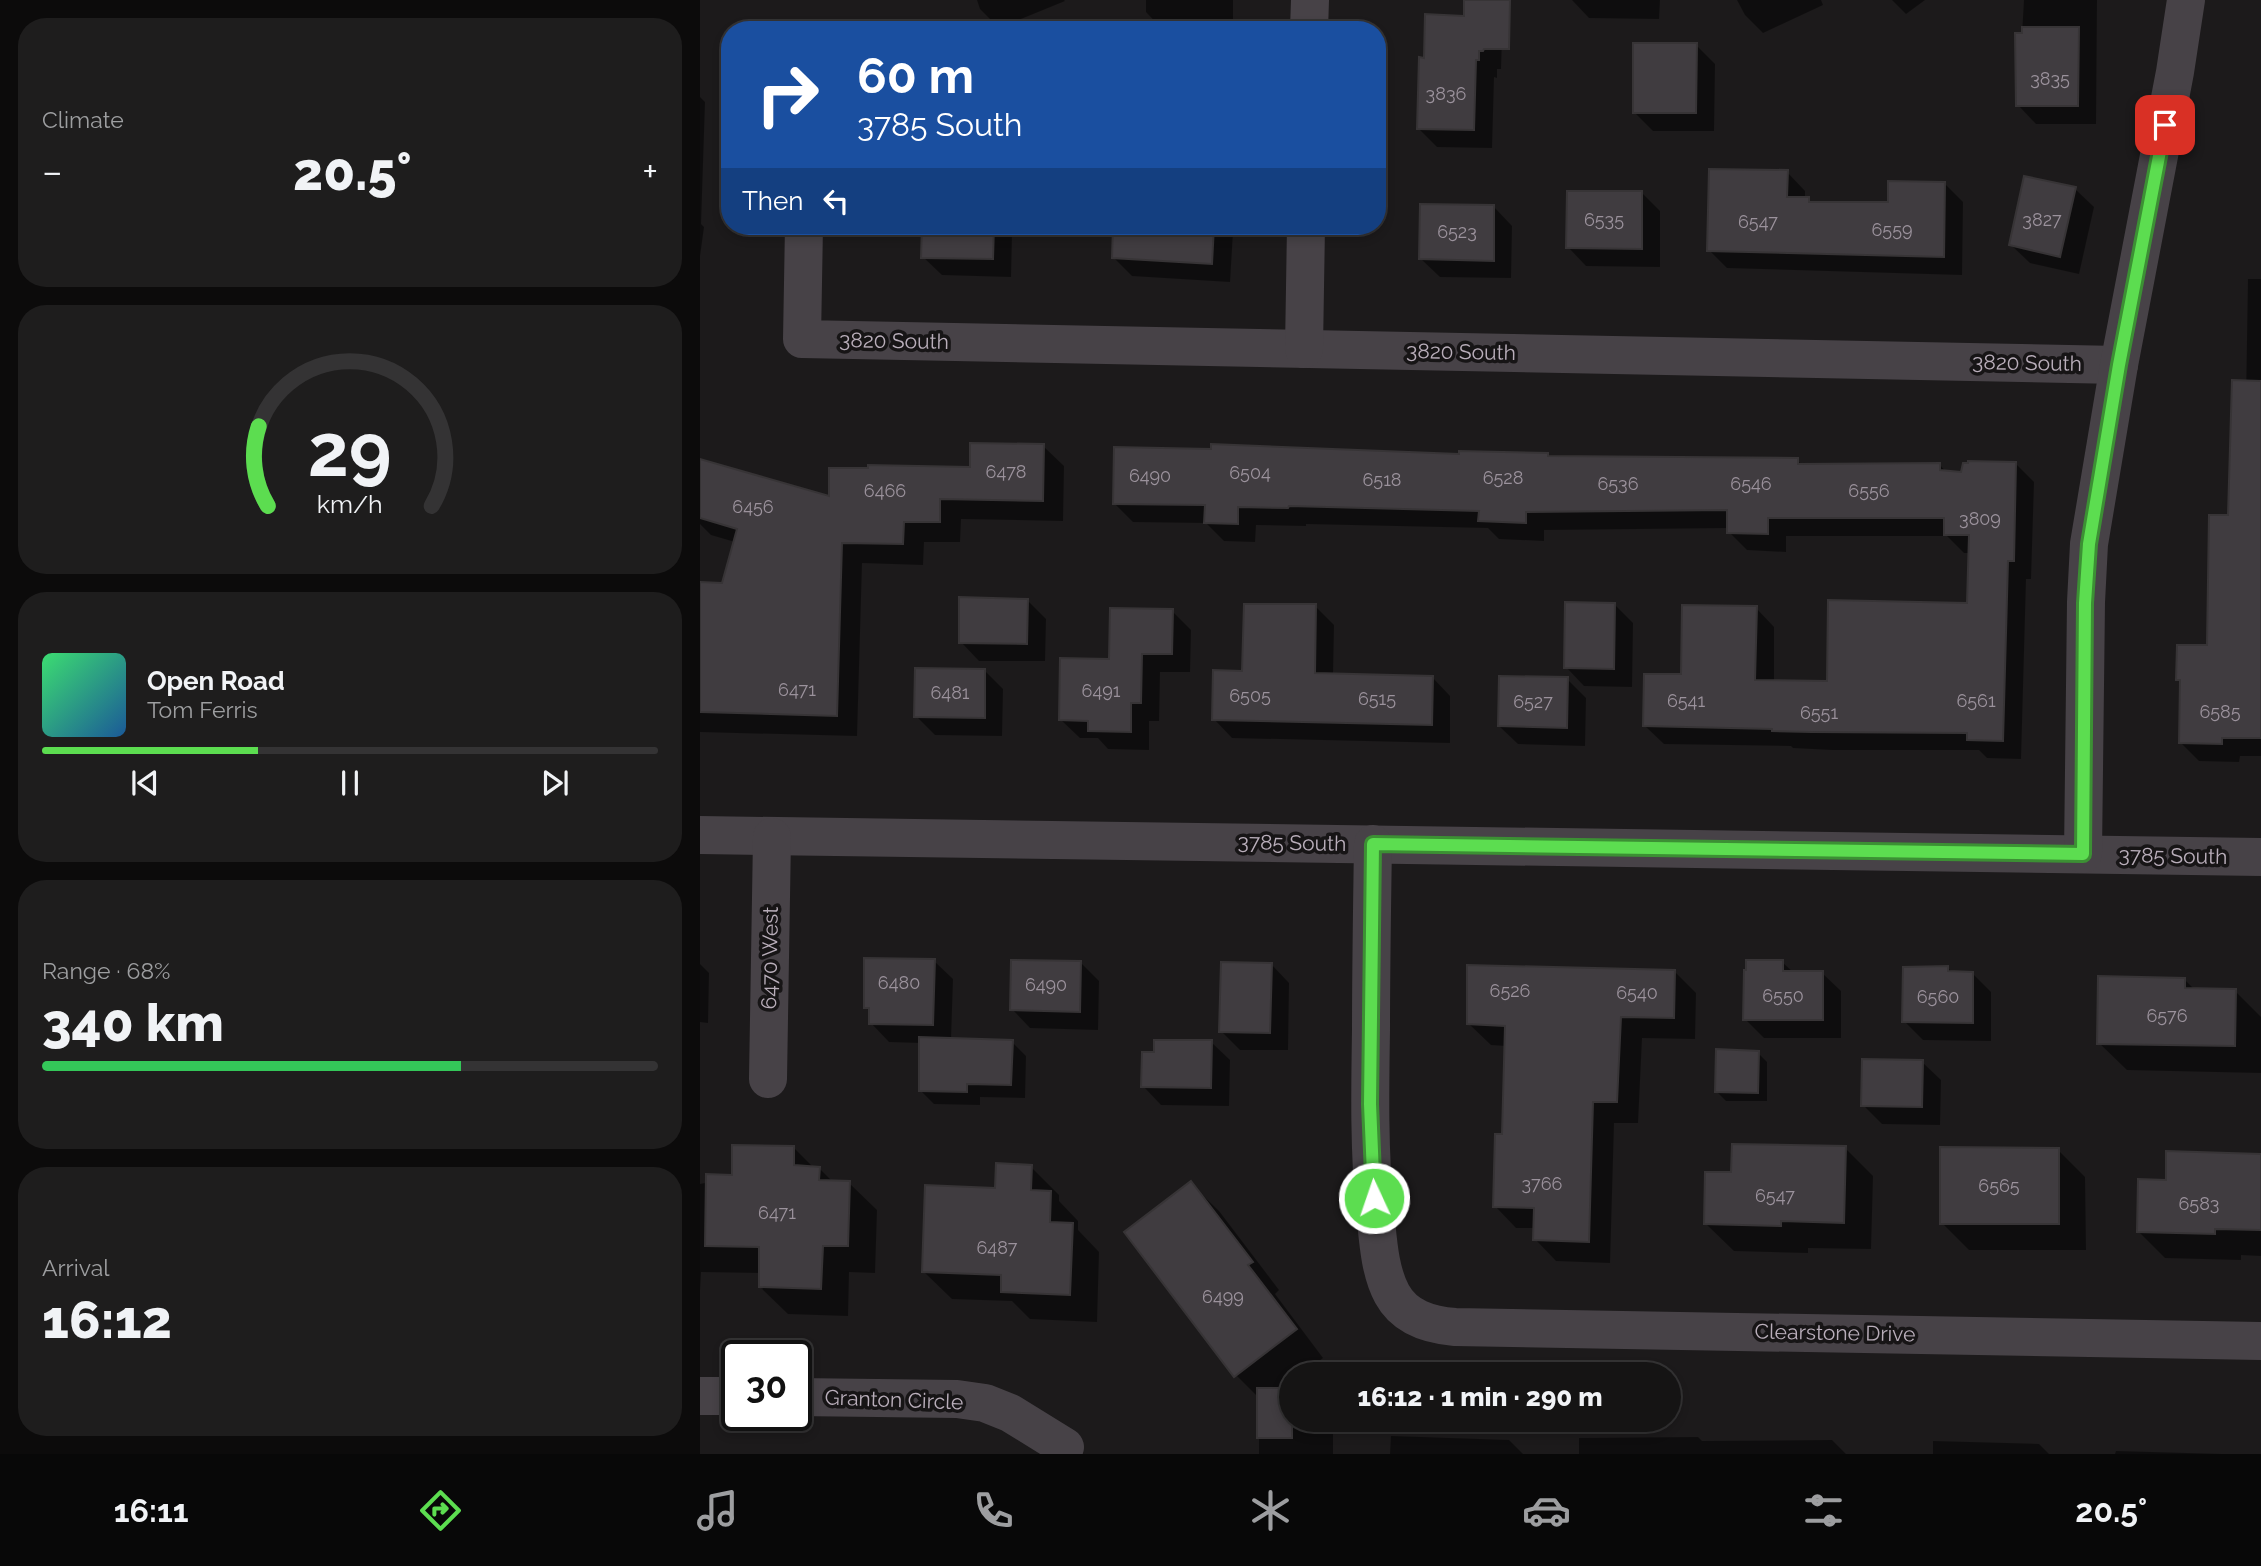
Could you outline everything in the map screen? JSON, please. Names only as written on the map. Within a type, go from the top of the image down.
[{"type":"street","points":[[1309,21],[1310,0]]},
{"type":"street","points":[[2083,854],[2085,603],[2089,544],[2186,0]]},
{"type":"street","name":"3820 South","points":[[804,235],[802,339],[2119,365]]},
{"type":"street","points":[[1304,349],[1306,235]]},
{"type":"street","name":"3785 South","points":[[700,835],[2261,858]]},
{"type":"street","name":"6470 West","points":[[768,1079],[772,837]]},
{"type":"street","name":"Clearstone Drive","points":[[1373,844],[1370,1104],[1374,1198],[1386,1280],[1400,1307],[1411,1315],[1440,1326],[2261,1340]]},
{"type":"street","points":[[700,1396],[721,1396]]},
{"type":"street","name":"Granton Circle","points":[[812,1397],[957,1399],[985,1404],[1010,1413],[1065,1447]]},
{"type":"building","points":[[1464,0],[1510,0],[1509,49],[1479,51],[1479,60],[1476,60],[1474,130],[1417,129],[1419,57],[1424,58],[1425,14],[1464,16]]},
{"type":"building","points":[[2022,27],[2079,27],[2078,106],[2016,106],[2015,33],[2022,33]]},
{"type":"building","points":[[1633,43],[1697,43],[1696,113],[1633,113]]},
{"type":"building","points":[[1709,169],[1788,170],[1787,197],[1809,197],[1809,202],[1888,202],[1888,181],[1945,182],[1944,257],[1707,251]]},
{"type":"building","points":[[2024,176],[2076,187],[2060,257],[2009,245]]},
{"type":"building","points":[[1567,191],[1642,191],[1642,249],[1566,248]]},
{"type":"building","points":[[1420,204],[1494,205],[1494,261],[1419,259]]},
{"type":"building","points":[[922,235],[994,235],[993,259],[921,258]]},
{"type":"building","points":[[1113,235],[1214,235],[1212,264],[1112,258]]},
{"type":"building","points":[[2232,380],[2261,381],[2261,738],[2222,738],[2222,744],[2179,743],[2180,680],[2176,680],[2177,645],[2207,645],[2209,515],[2228,515]]},
{"type":"building","points":[[970,443],[1044,444],[1043,501],[940,499],[940,522],[904,522],[903,544],[842,543],[837,716],[700,712],[700,582],[722,583],[737,529],[700,518],[700,459],[829,496],[829,468],[868,468],[868,465],[970,467]]},
{"type":"building","points":[[1211,444],[1459,454],[1459,451],[1548,453],[1548,456],[1798,458],[1798,464],[1940,463],[1940,470],[1961,472],[1963,463],[1968,461],[2016,462],[2014,561],[2008,561],[2003,741],[1967,740],[1967,733],[1812,732],[1643,726],[1644,674],[1681,674],[1682,605],[1757,606],[1755,680],[1827,681],[1828,600],[1967,603],[1969,535],[1944,535],[1944,518],[1768,518],[1768,534],[1727,533],[1727,510],[1526,512],[1526,523],[1478,521],[1479,511],[1238,507],[1238,524],[1204,523],[1205,505],[1113,504],[1114,447],[1211,449]]},
{"type":"building","points":[[959,597],[1028,599],[1027,644],[959,643]]},
{"type":"building","points":[[1565,602],[1615,603],[1614,669],[1564,668]]},
{"type":"building","points":[[1244,604],[1316,604],[1315,673],[1433,676],[1432,725],[1212,720],[1213,670],[1242,671]]},
{"type":"building","points":[[1110,608],[1173,609],[1172,654],[1142,654],[1141,703],[1131,703],[1131,732],[1088,731],[1088,721],[1059,720],[1060,658],[1109,659]]},
{"type":"building","points":[[915,668],[985,669],[985,718],[914,717]]},
{"type":"building","points":[[1499,676],[1568,677],[1567,728],[1498,726]]},
{"type":"building","points":[[864,958],[935,959],[933,1025],[869,1024],[869,1008],[864,1008]]},
{"type":"building","points":[[1011,960],[1081,961],[1080,1012],[1010,1010]]},
{"type":"building","points":[[1746,960],[1783,960],[1783,971],[1823,971],[1823,1020],[1743,1020]]},
{"type":"building","points":[[1221,962],[1272,963],[1270,1033],[1219,1032]]},
{"type":"building","points":[[1467,965],[1675,970],[1674,1018],[1621,1017],[1617,1102],[1593,1102],[1589,1242],[1533,1240],[1534,1208],[1493,1207],[1495,1134],[1502,1134],[1505,1026],[1467,1024]]},
{"type":"building","points":[[1948,966],[1948,971],[1973,972],[1973,1023],[1902,1022],[1903,967]]},
{"type":"building","points":[[2098,976],[2185,978],[2185,988],[2236,989],[2235,1046],[2097,1044]]},
{"type":"building","points":[[919,1037],[1013,1040],[1011,1085],[967,1084],[967,1092],[919,1091]]},
{"type":"building","points":[[1154,1040],[1212,1040],[1211,1088],[1141,1087],[1142,1052],[1154,1052]]},
{"type":"building","points":[[1716,1049],[1759,1051],[1758,1093],[1715,1092]]},
{"type":"building","points":[[1862,1059],[1923,1060],[1922,1107],[1861,1106]]},
{"type":"building","points":[[1732,1144],[1846,1146],[1844,1223],[1781,1221],[1781,1226],[1704,1224],[1705,1172],[1731,1172]]},
{"type":"building","points":[[732,1145],[794,1146],[794,1165],[820,1167],[819,1180],[850,1181],[848,1246],[823,1246],[821,1289],[759,1287],[759,1247],[705,1246],[706,1174],[732,1175]]},
{"type":"building","points":[[1940,1147],[2059,1148],[2059,1224],[1940,1224]]},
{"type":"building","points":[[2166,1151],[2261,1154],[2261,1230],[2215,1229],[2215,1234],[2137,1232],[2138,1179],[2166,1180]]},
{"type":"building","points":[[996,1163],[1032,1165],[1031,1190],[1051,1191],[1050,1222],[1073,1223],[1070,1295],[1001,1292],[1001,1275],[922,1272],[925,1185],[995,1188]]},
{"type":"building","points":[[1191,1181],[1253,1262],[1248,1265],[1297,1329],[1234,1377],[1124,1232]]},
{"type":"building","points":[[1257,1388],[1279,1388],[1279,1432],[1292,1432],[1292,1438],[1257,1438]]},
{"type":"route","points":[[1374,1198],[1370,1104],[1373,844],[2083,854],[2085,603],[2092,515],[2165,125]]}]
